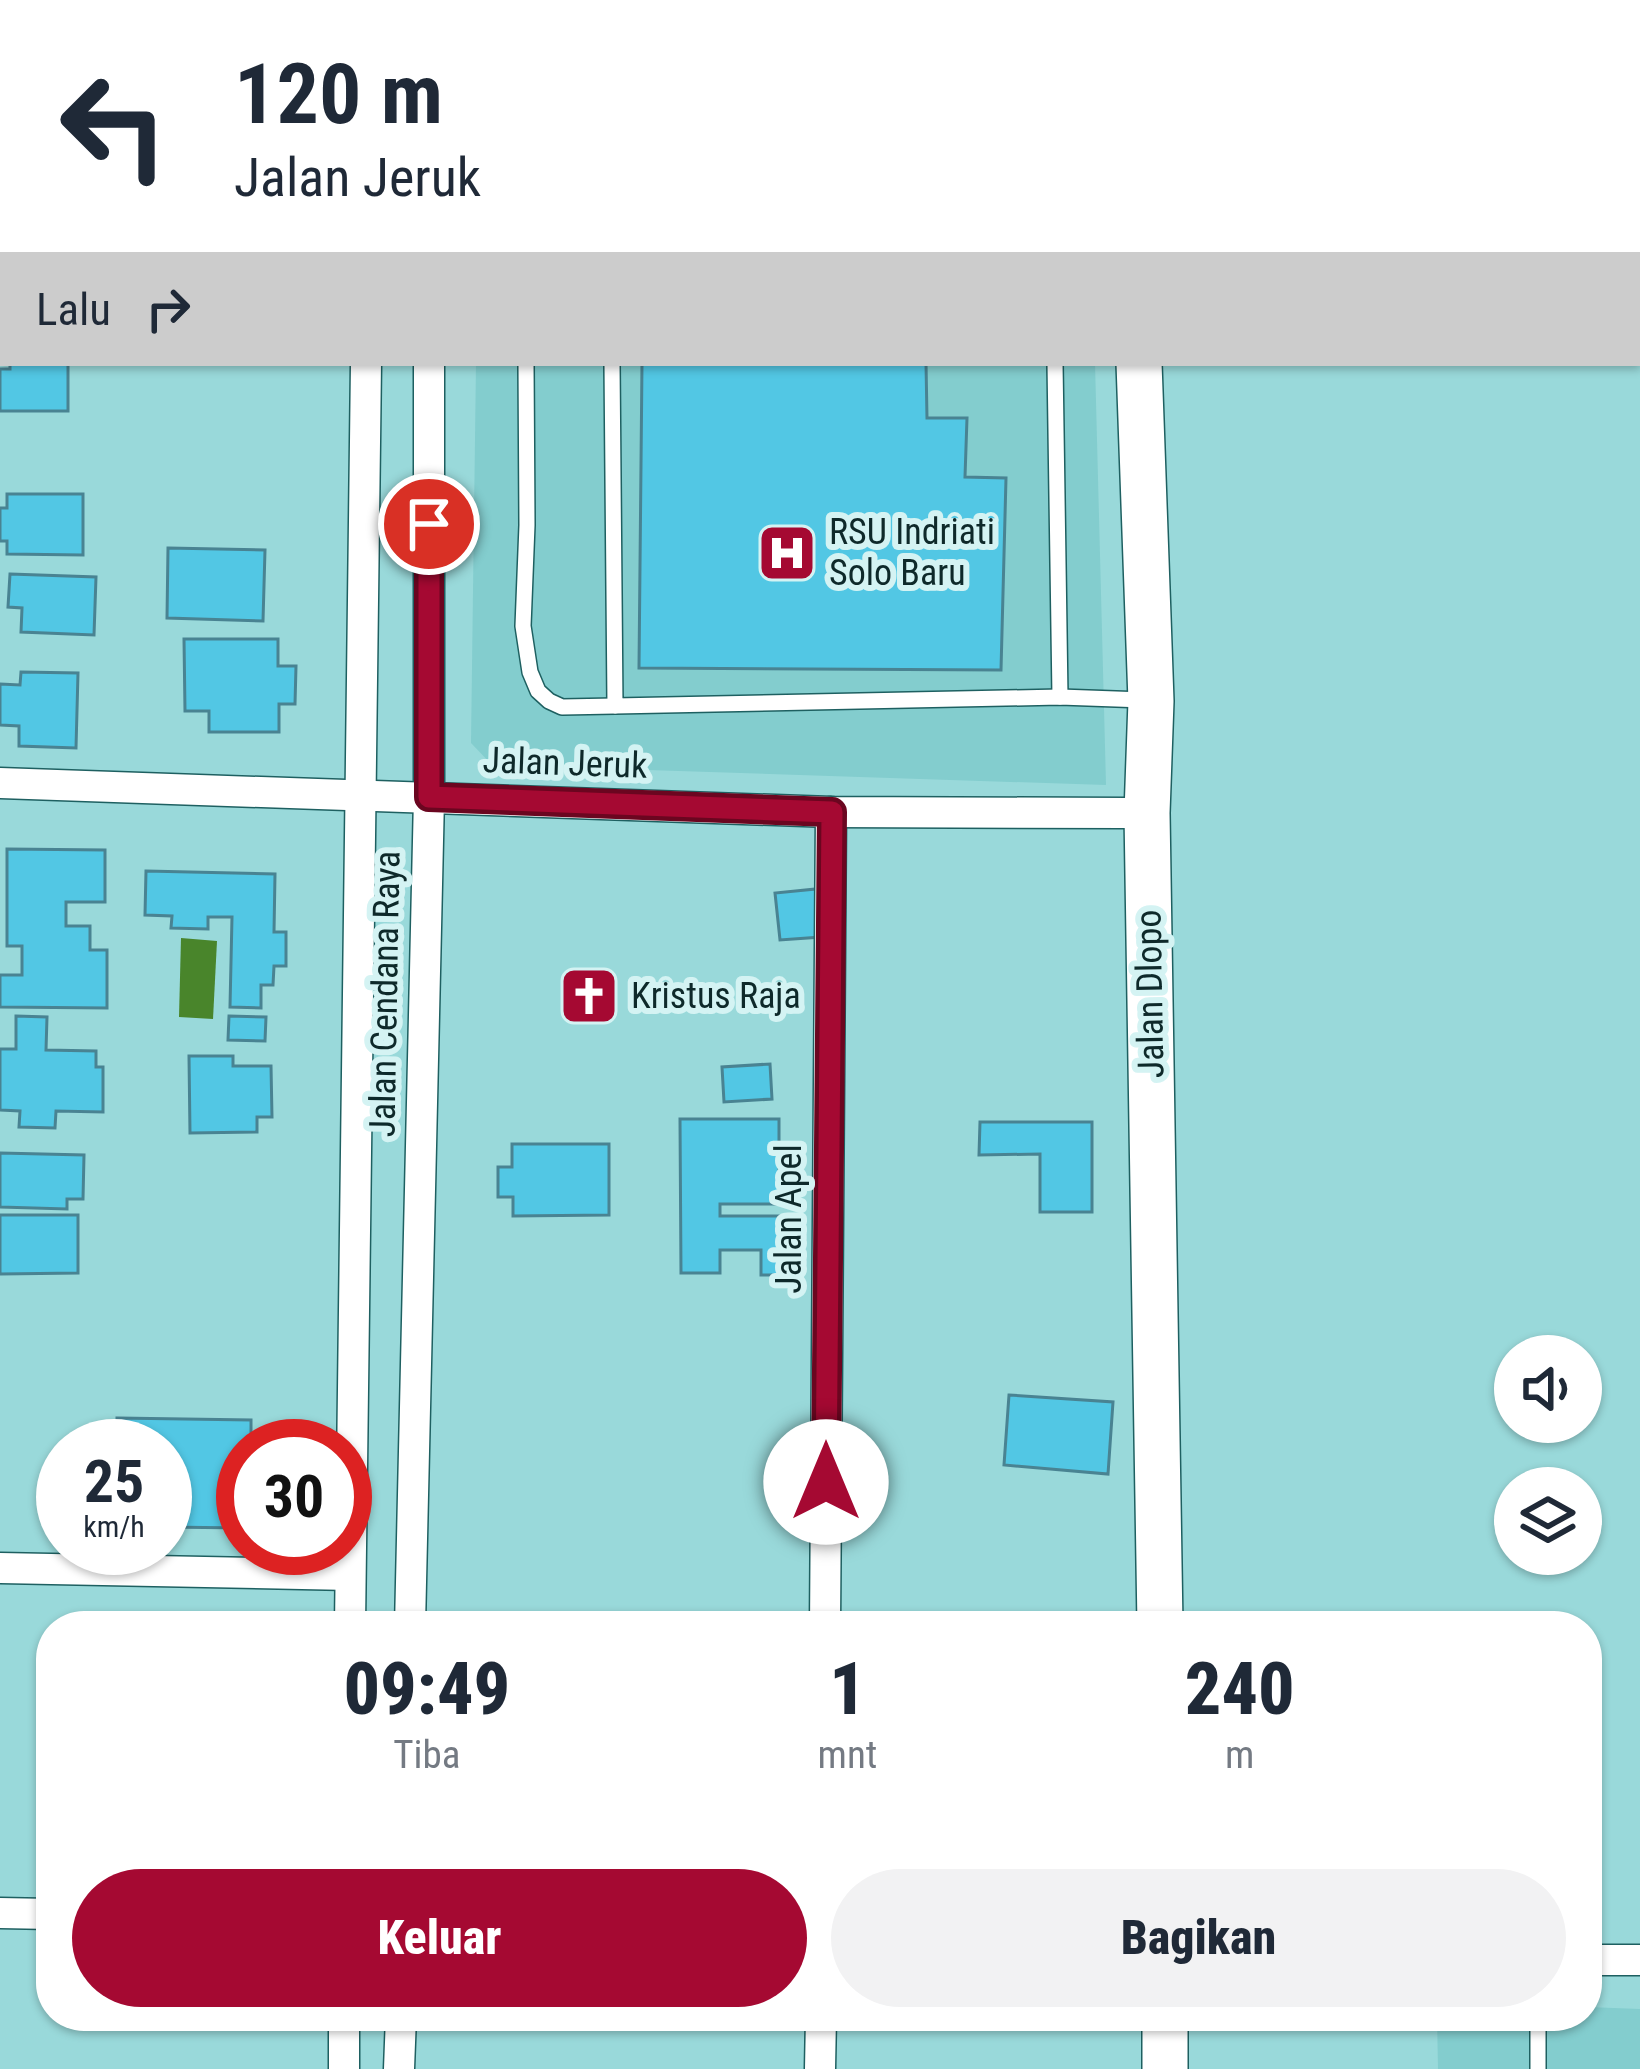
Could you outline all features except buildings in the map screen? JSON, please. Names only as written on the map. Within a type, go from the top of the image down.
[{"type":"street","name":"Jalan Cendana Raya","points":[[352,1419],[367,366]]},
{"type":"street","name":"Jalan Cendana Raya","points":[[410,1611],[429,797],[429,366]]},
{"type":"street","name":"Jalan Dlopo","points":[[1139,366],[1151,700],[1147,813],[1160,1611]]},
{"type":"street","name":"Jalan Jeruk","points":[[0,783],[832,812],[1127,813]]},
{"type":"street","name":"Jalan Apel","points":[[825,1611],[832,812]]},
{"type":"street","points":[[0,1568],[216,1572]]},
{"type":"street","name":"Jalan Cendana Raya","points":[[350,1575],[350,1611]]},
{"type":"street","points":[[0,1913],[36,1914]]},
{"type":"street","points":[[1602,1960],[1640,1960]]},
{"type":"street","points":[[344,2031],[344,2069]]},
{"type":"street","points":[[399,2069],[400,2031]]},
{"type":"street","points":[[820,2069],[821,2031]]},
{"type":"street","points":[[1165,2031],[1166,2069]]},
{"type":"lane","points":[[526,366],[523,626],[530,672],[538,691],[549,701],[562,707],[1151,700]]},
{"type":"lane","points":[[612,366],[615,706]]},
{"type":"lane","points":[[1055,366],[1060,698]]},
{"type":"lane","points":[[1538,2031],[1538,2069]]},
{"type":"shaded area","name":"RSU Indriati Solo Baru","points":[[476,366],[1095,366],[1106,785],[492,765],[471,743]]},
{"type":"shaded area","points":[[181,938],[217,941],[213,1019],[179,1017]]},
{"type":"shaded area","points":[[1602,2008],[1640,2009],[1640,2069],[1438,2069],[1437,2031],[1602,2031]]},
{"type":"place","name":"RSU Indriati Solo Baru","points":[[787,553]]},
{"type":"place","name":"Kristus Raja","points":[[589,996]]},
{"type":"route","points":[[429,524],[429,797],[832,812],[826,1482]]}]
